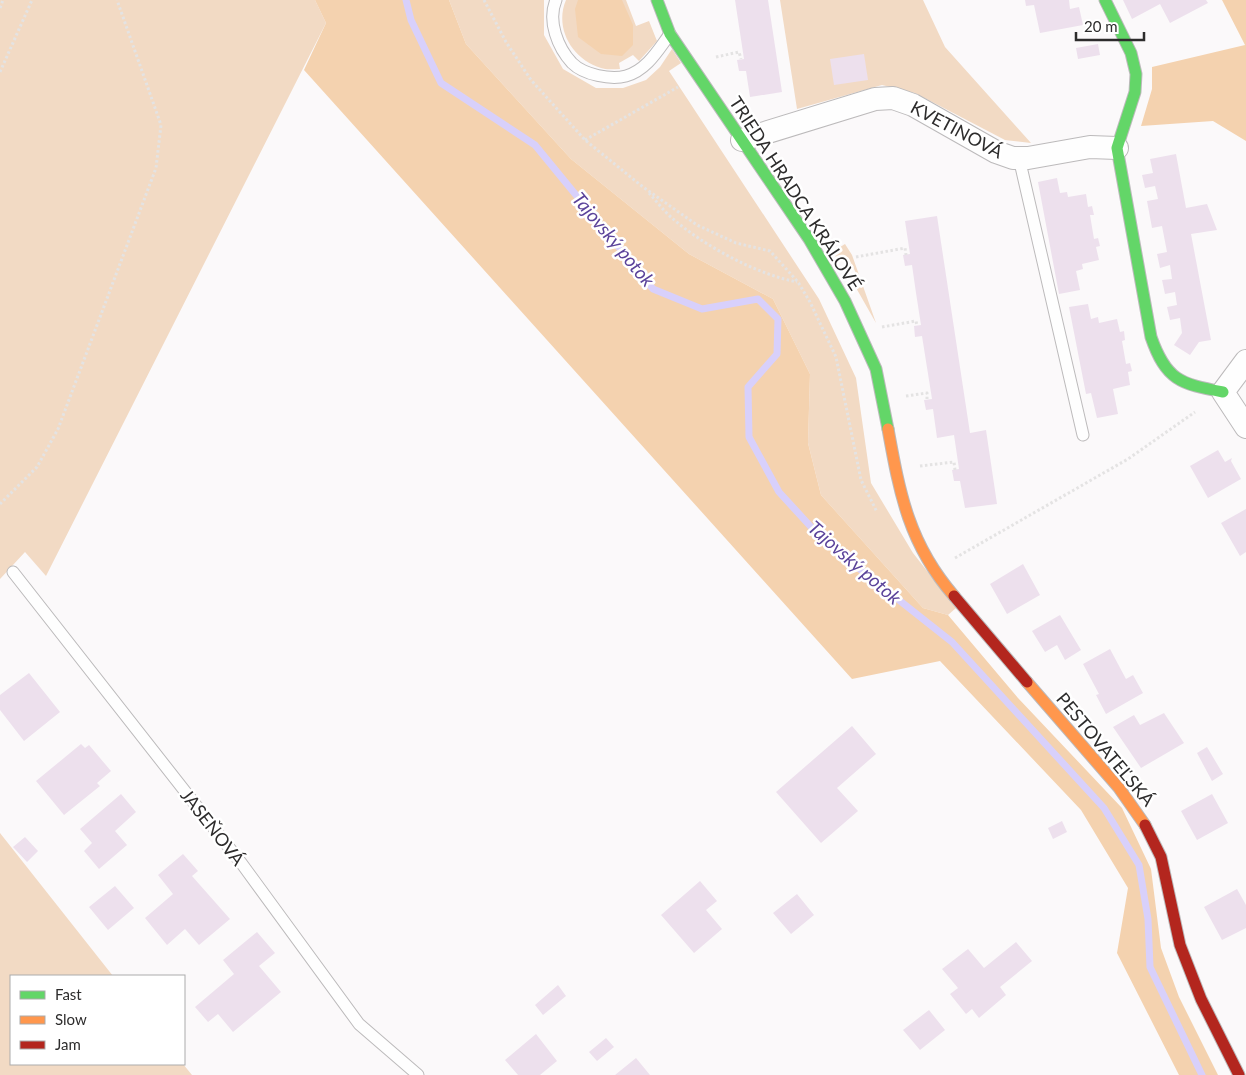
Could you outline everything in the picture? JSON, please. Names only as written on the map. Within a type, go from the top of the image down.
[{"type":"street","name":"TRIEDA HRADCA KRÁLOVÉ","points":[[657,0],[670,34],[809,239],[841,294],[876,369],[902,503]]},
{"type":"street","points":[[1105,0],[1131,53],[1136,74],[1135,92],[1117,148],[1151,337],[1161,363],[1178,379],[1198,387],[1223,392],[1246,427]]},
{"type":"street","name":"KVETINOVÁ","points":[[742,140],[875,99],[893,98],[913,105],[996,152],[1020,158],[1090,147],[1117,148]]},
{"type":"street","points":[[1223,392],[1246,361]]},
{"type":"street","name":"PESTOVATEĽSKÁ","points":[[902,503],[922,553],[944,585],[1119,788],[1145,824],[1161,856],[1180,945],[1200,999],[1239,1075]]},
{"type":"lane","points":[[556,0],[554,6],[554,34],[573,64],[601,78],[627,76],[648,64],[670,34]]},
{"type":"lane","points":[[1020,158],[1084,435]]},
{"type":"lane","name":"JASEŇOVÁ","points":[[14,572],[242,864],[359,1024],[418,1075]]},
{"type":"path","points":[[0,8],[3,0]]},
{"type":"path","points":[[0,72],[32,0]]},
{"type":"path","points":[[0,504],[36,467],[58,429],[156,168],[161,125],[117,0]]},
{"type":"path","points":[[484,0],[506,42],[531,80],[585,140],[643,188],[697,225],[736,243],[770,251],[798,282],[810,302],[836,357],[861,480],[878,513]]},
{"type":"path","points":[[708,58],[739,52],[741,59]]},
{"type":"path","points":[[585,140],[681,86]]},
{"type":"path","points":[[643,188],[672,218],[719,250],[776,278],[798,282]]},
{"type":"path","points":[[856,257],[905,248],[906,255]]},
{"type":"path","points":[[880,327],[916,321],[917,326]]},
{"type":"path","points":[[952,560],[1128,459],[1223,392]]},
{"type":"path","points":[[898,397],[927,393],[927,399]]},
{"type":"path","points":[[912,468],[954,462],[955,470]]},
{"type":"shaded area","points":[[0,0],[315,0],[326,23],[46,576],[25,552],[0,579]]},
{"type":"shaded area","points":[[315,0],[449,0],[466,44],[571,159],[689,254],[773,299],[810,374],[808,443],[821,495],[923,608],[948,615],[1018,698],[1122,808],[1151,869],[1161,948],[1179,997],[1218,1075],[1179,1075],[1117,953],[1128,888],[1081,810],[940,661],[852,679],[304,70],[326,23]]},
{"type":"shaded area","points":[[449,0],[544,0],[544,35],[563,69],[596,88],[623,88],[646,80],[660,67],[672,49],[681,63],[669,71],[819,299],[856,378],[871,483],[913,553],[956,608],[948,615],[923,608],[821,495],[808,443],[810,374],[773,299],[689,254],[571,159],[466,44]]},
{"type":"shaded area","points":[[566,0],[626,0],[636,26],[649,21],[657,41],[639,61],[633,55],[619,63],[620,69],[603,69],[591,64],[574,50],[564,31],[562,21]]},
{"type":"shaded area","points":[[578,0],[622,0],[633,25],[633,45],[622,56],[601,54],[578,37],[575,9]]},
{"type":"shaded area","points":[[780,0],[923,0],[945,47],[1031,143],[1005,140],[915,93],[882,85],[797,109]]},
{"type":"shaded area","points":[[1222,0],[1246,0],[1246,141],[1213,121],[1141,126],[1152,89],[1152,67],[1245,45]]},
{"type":"shaded area","points":[[845,244],[852,255],[876,323],[851,279],[857,275],[848,257],[840,262],[832,252]]},
{"type":"shaded area","points":[[0,833],[112,975],[10,975],[10,1065],[184,1065],[192,1075],[0,1075]]},
{"type":"building","points":[[735,0],[768,0],[782,92],[750,97],[746,71],[739,71],[737,60],[744,59]]},
{"type":"building","points":[[1025,0],[1069,0],[1070,9],[1079,7],[1083,25],[1040,33],[1034,5],[1026,6]]},
{"type":"building","points":[[1123,0],[1206,0],[1208,3],[1170,23],[1160,4],[1132,19]]},
{"type":"building","points":[[1098,44],[1100,55],[1078,59],[1076,48]]},
{"type":"building","points":[[864,54],[868,80],[834,85],[830,59]]},
{"type":"building","points":[[1176,154],[1186,208],[1207,204],[1217,230],[1191,234],[1211,340],[1199,342],[1190,355],[1174,345],[1182,333],[1180,318],[1170,320],[1167,307],[1177,305],[1175,292],[1165,294],[1162,280],[1172,279],[1170,265],[1160,268],[1157,254],[1167,252],[1162,226],[1152,228],[1147,201],[1158,199],[1155,186],[1145,188],[1142,175],[1153,173],[1150,159]]},
{"type":"building","points":[[1057,178],[1060,193],[1067,192],[1068,197],[1086,194],[1088,207],[1092,206],[1094,215],[1090,215],[1094,239],[1098,238],[1100,246],[1096,247],[1099,260],[1082,264],[1083,269],[1076,271],[1080,290],[1059,294],[1038,182]]},
{"type":"building","points":[[937,216],[970,433],[986,430],[997,504],[965,508],[960,481],[954,481],[952,470],[959,469],[954,435],[937,438],[933,409],[926,410],[924,400],[932,399],[922,336],[915,337],[914,326],[921,325],[912,265],[905,266],[903,255],[910,254],[905,221]]},
{"type":"building","points":[[1088,304],[1091,319],[1098,317],[1099,323],[1117,319],[1120,332],[1124,331],[1125,340],[1122,341],[1126,364],[1130,363],[1132,371],[1128,372],[1130,385],[1113,389],[1118,414],[1097,418],[1091,393],[1086,394],[1069,307]]},
{"type":"building","points":[[1218,450],[1225,462],[1232,458],[1231,461],[1241,479],[1208,498],[1190,466]]},
{"type":"building","points":[[1246,509],[1246,552],[1240,556],[1221,523]]},
{"type":"building","points":[[1023,564],[1040,595],[1007,614],[990,584]]},
{"type":"building","points":[[1060,615],[1081,650],[1065,660],[1057,645],[1045,652],[1032,631]]},
{"type":"building","points":[[1110,649],[1126,679],[1133,675],[1143,693],[1106,714],[1096,695],[1099,694],[1083,664]]},
{"type":"building","points":[[29,673],[60,712],[24,741],[0,710],[0,695]]},
{"type":"building","points":[[1164,713],[1184,743],[1141,768],[1113,727],[1134,715],[1140,725]]},
{"type":"building","points":[[852,726],[876,754],[837,788],[858,811],[821,843],[776,792]]},
{"type":"building","points":[[81,744],[85,748],[89,745],[111,771],[97,783],[100,786],[64,815],[36,781]]},
{"type":"building","points":[[1207,747],[1223,774],[1212,781],[1197,753]]},
{"type":"building","points":[[121,794],[136,812],[115,831],[127,845],[99,869],[84,851],[92,843],[80,829]]},
{"type":"building","points":[[1212,794],[1228,823],[1197,840],[1181,811]]},
{"type":"building","points":[[1062,821],[1067,832],[1053,839],[1048,828]]},
{"type":"building","points":[[25,837],[38,851],[27,862],[13,847]]},
{"type":"building","points":[[183,854],[198,871],[192,876],[230,919],[199,945],[185,929],[167,945],[145,918],[173,894],[158,875]]},
{"type":"building","points":[[700,881],[717,901],[706,910],[722,929],[694,953],[661,915]]},
{"type":"building","points":[[115,886],[134,908],[108,930],[89,907]]},
{"type":"building","points":[[1237,889],[1246,905],[1246,928],[1222,940],[1204,907]]},
{"type":"building","points":[[797,894],[814,915],[791,934],[773,913]]},
{"type":"building","points":[[257,932],[275,953],[259,966],[281,992],[233,1032],[218,1014],[208,1022],[195,1007],[234,974],[223,960]]},
{"type":"building","points":[[1016,942],[1032,961],[1000,987],[1006,995],[979,1018],[972,1009],[966,1014],[950,994],[958,988],[942,969],[968,949],[984,968]]},
{"type":"building","points":[[558,985],[566,996],[543,1015],[535,1005]]},
{"type":"building","points":[[929,1010],[945,1030],[920,1050],[903,1030]]},
{"type":"building","points":[[536,1034],[557,1061],[540,1075],[518,1075],[505,1060]]},
{"type":"building","points":[[606,1038],[614,1047],[597,1061],[589,1052]]},
{"type":"building","points":[[636,1058],[650,1075],[615,1075]]},
{"type":"waterway","name":"Tajovský potok","points":[[406,0],[411,20],[441,83],[535,145],[653,289],[702,309],[758,299],[778,319],[777,354],[748,387],[749,437],[779,492],[823,540],[952,642],[1104,808],[1139,865],[1148,919],[1150,967],[1202,1075]]},
{"type":"traffic: fast","points":[[657,0],[670,34],[809,239],[845,301],[876,369],[888,429]]},
{"type":"traffic: fast","points":[[1105,0],[1131,53],[1136,74],[1135,92],[1117,148],[1151,337],[1163,363],[1176,378],[1196,386],[1223,392]]},
{"type":"traffic: slow","points":[[888,429],[897,476],[909,518],[926,557],[954,596]]},
{"type":"traffic: slow","points":[[1027,682],[1119,788],[1145,825]]},
{"type":"traffic: jam","points":[[954,596],[1027,682]]},
{"type":"traffic: jam","points":[[1145,825],[1161,857],[1180,945],[1201,999],[1239,1075]]}]
